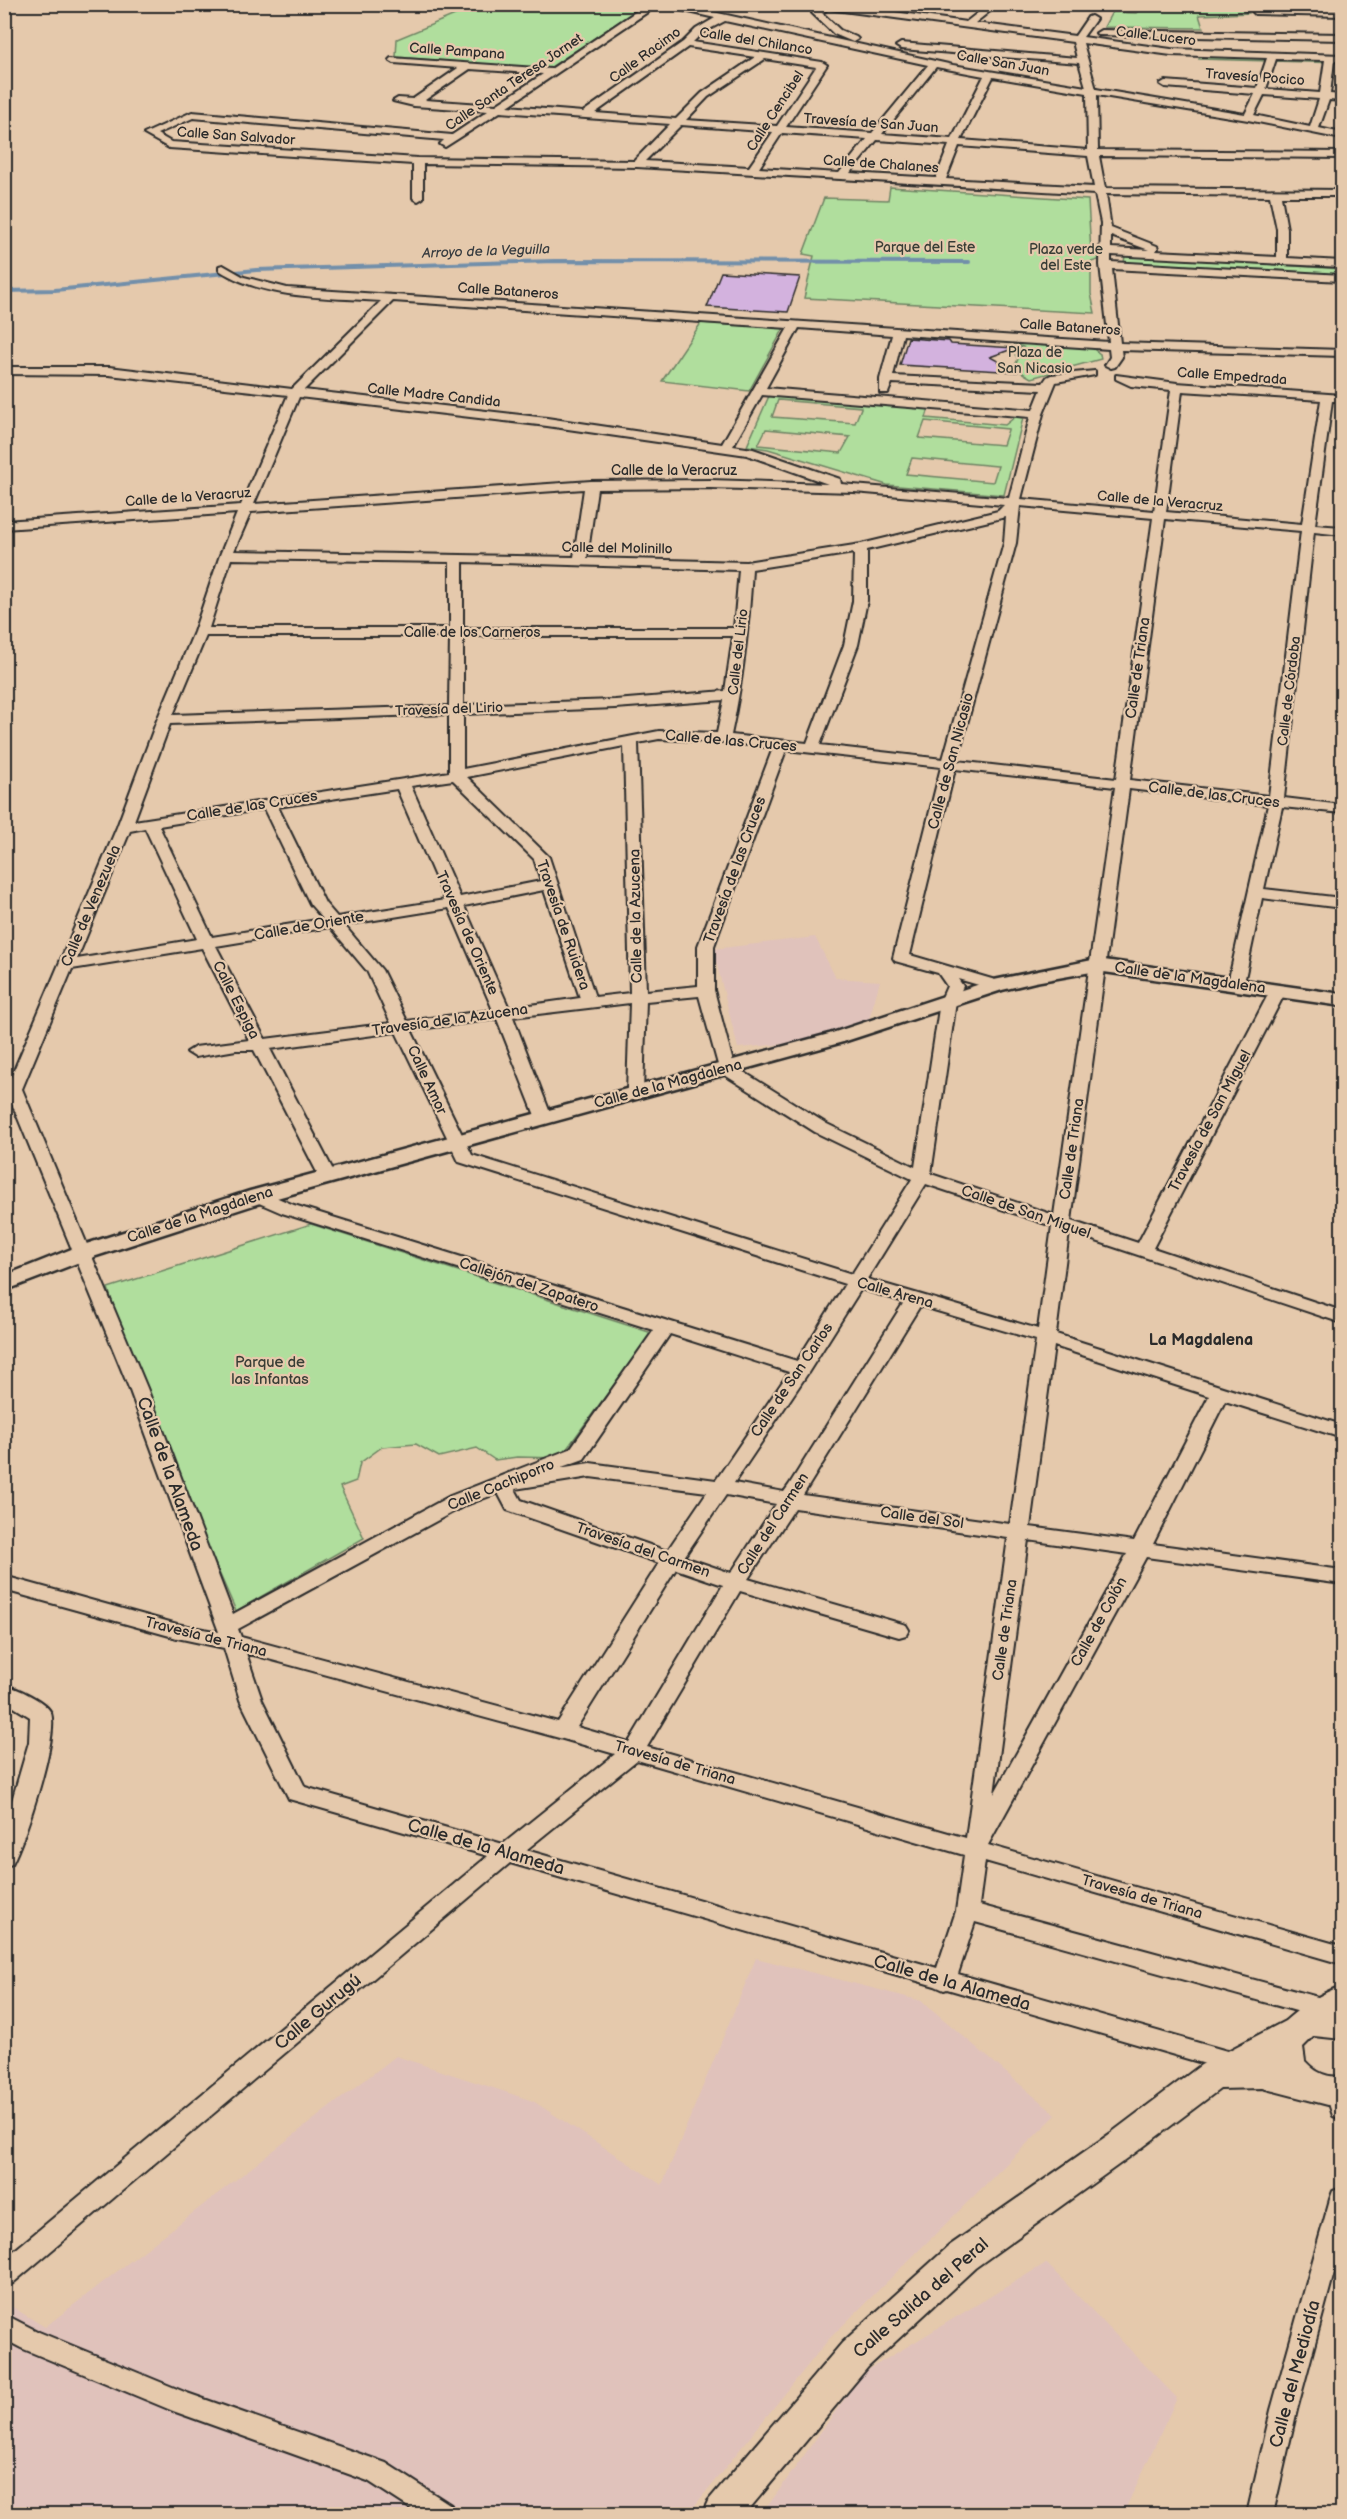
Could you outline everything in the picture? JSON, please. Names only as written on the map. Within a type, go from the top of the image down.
[{"type":"main road","name":"Calle Salida del Peral","points":[[722,2514],[855,2355],[954,2264],[1223,2068],[1296,2030],[1322,2021],[1337,2012]]},
{"type":"main road","points":[[1296,2030],[1286,2044],[1289,2066],[1332,2093]]},
{"type":"main road","points":[[1223,2068],[1262,2074],[1332,2093]]},
{"type":"street","name":"Calle Santa Teresa Jornet","points":[[418,161],[654,4]]},
{"type":"street","name":"Calle San Juan","points":[[662,4],[989,75],[1248,117],[1342,136]]},
{"type":"street","points":[[702,14],[711,4]]},
{"type":"street","name":"Calle Lucero","points":[[813,4],[967,25],[1079,37],[1169,63],[1199,55],[1342,58]]},
{"type":"street","points":[[846,27],[889,4]]},
{"type":"street","points":[[967,25],[995,4]]},
{"type":"street","points":[[1249,4],[1265,20]]},
{"type":"street","points":[[1332,4],[1342,11]]},
{"type":"street","points":[[826,5],[816,13],[846,27],[871,48],[875,45],[892,45],[1084,61]]},
{"type":"street","points":[[1258,12],[1342,11]]},
{"type":"street","name":"Calle Racimo","points":[[585,115],[686,44],[699,31],[723,18]]},
{"type":"street","points":[[1091,19],[1079,37],[1092,92],[1093,153],[1102,191],[1106,230],[1105,265],[1116,357],[1112,365]]},
{"type":"street","points":[[1079,37],[1275,32],[1342,37]]},
{"type":"street","points":[[1275,32],[1287,57]]},
{"type":"street","points":[[1193,35],[1199,55]]},
{"type":"street","name":"Calle del Chilanco","points":[[686,44],[822,65]]},
{"type":"street","points":[[637,164],[705,95],[763,56]]},
{"type":"street","points":[[1248,117],[1261,91],[1272,57]]},
{"type":"street","points":[[1314,130],[1325,96],[1330,58]]},
{"type":"street","name":"Calle Pampana","points":[[394,60],[554,72]]},
{"type":"street","points":[[1159,102],[1169,63]]},
{"type":"street","points":[[842,176],[934,64]]},
{"type":"street","name":"Calle Cencibel","points":[[752,171],[822,65]]},
{"type":"street","points":[[414,103],[467,66]]},
{"type":"street","points":[[940,182],[955,143],[989,75]]},
{"type":"street","name":"Travesía Pocico","points":[[1165,84],[1342,98]]},
{"type":"street","name":"Travesía de San Juan","points":[[398,101],[1093,153],[1342,155]]},
{"type":"street","name":"Calle San Salvador","points":[[418,161],[169,145],[149,134],[192,115],[455,138]]},
{"type":"street","points":[[418,161],[418,198]]},
{"type":"street","name":"Calle de Chalanes","points":[[418,161],[637,164],[1102,191],[1342,193]]},
{"type":"street","points":[[1275,194],[1282,229],[1282,261]]},
{"type":"street","points":[[1106,230],[1168,254]]},
{"type":"street","points":[[1105,251],[1342,264]]},
{"type":"street","points":[[1105,265],[1342,278]]},
{"type":"street","points":[[1107,285],[1159,268]]},
{"type":"street","name":"Calle Bataneros","points":[[227,271],[261,286],[287,291],[1115,346],[1342,353]]},
{"type":"street","points":[[294,394],[390,298]]},
{"type":"street","points":[[726,448],[796,324]]},
{"type":"street","points":[[882,400],[899,330]]},
{"type":"street","points":[[1014,503],[1037,414],[1051,379],[1091,373],[1091,369],[1096,367],[1112,365],[1124,371],[1125,374],[1120,377]]},
{"type":"street","name":"Calle Madre Candida","points":[[4,370],[109,371],[547,422],[749,452],[854,488]]},
{"type":"street","name":"Calle Empedrada","points":[[1091,373],[1104,378],[1120,377],[1131,382],[1177,387],[1342,398]]},
{"type":"street","points":[[886,379],[1047,387]]},
{"type":"street","name":"Calle de Triana","points":[[944,1981],[967,1911],[1177,387]]},
{"type":"street","points":[[758,391],[1037,414]]},
{"type":"street","name":"Calle de Venezuela","points":[[82,1253],[14,1089],[124,827],[164,720],[201,632],[226,555],[294,394]]},
{"type":"street","name":"Calle de Córdoba","points":[[1236,983],[1276,802],[1308,528],[1328,397]]},
{"type":"street","name":"Calle de la Veracruz","points":[[4,525],[591,485],[710,484],[854,488],[1342,531]]},
{"type":"street","points":[[580,563],[591,485]]},
{"type":"street","name":"Calle de San Nicasio","points":[[944,971],[901,958],[949,765],[1010,543],[1007,517],[1014,503]]},
{"type":"street","name":"Calle del Molinillo","points":[[226,555],[457,558],[746,566],[861,548],[1007,517]]},
{"type":"street","points":[[812,748],[851,645],[860,601],[861,548]]},
{"type":"street","points":[[456,774],[457,558]]},
{"type":"street","name":"Calle del Lirio","points":[[723,738],[733,695],[742,632],[746,566]]},
{"type":"street","name":"Calle de los Carneros","points":[[201,632],[742,632]]},
{"type":"street","name":"Travesía del Lirio","points":[[164,720],[615,704],[733,695]]},
{"type":"street","name":"Calle de las Cruces","points":[[124,827],[456,774],[659,735],[723,738],[1342,809]]},
{"type":"street","name":"Calle de la Azucena","points":[[631,740],[638,997],[635,1092]]},
{"type":"street","name":"Travesía de las Cruces","points":[[726,1068],[706,990],[706,946],[781,745]]},
{"type":"street","name":"Travesía de Ruidera","points":[[456,774],[541,857],[589,1002]]},
{"type":"street","name":"Travesía de Oriente","points":[[402,783],[502,1013],[544,1118]]},
{"type":"street","name":"Calle Amor","points":[[269,804],[318,904],[374,970],[456,1142]]},
{"type":"street","name":"Calle Espiga","points":[[150,822],[207,943],[327,1176]]},
{"type":"street","name":"Calle de Oriente","points":[[66,965],[453,903],[551,884]]},
{"type":"street","points":[[1257,893],[1342,903]]},
{"type":"street","name":"Calle de la Magdalena","points":[[4,1284],[82,1253],[258,1196],[836,1038],[996,985],[1035,976],[1097,965],[1236,983],[1342,1000]]},
{"type":"street","points":[[944,971],[996,985]]},
{"type":"street","name":"Calle de San Carlos","points":[[564,1731],[672,1559],[801,1369],[922,1177],[948,1002],[955,986],[944,971]]},
{"type":"street","name":"Travesía de la Azucena","points":[[195,1052],[589,1002],[706,990]]},
{"type":"street","name":"Travesía de San Miguel","points":[[1143,1251],[1278,991]]},
{"type":"street","name":"Calle de San Miguel","points":[[726,1068],[821,1128],[922,1177],[1342,1317]]},
{"type":"street","name":"Calle Arena","points":[[456,1142],[465,1158],[857,1282],[1046,1337],[1342,1432]]},
{"type":"street","name":"Callejón del Zapatero","points":[[258,1196],[288,1209],[801,1369]]},
{"type":"street","name":"Calle de la Alameda","points":[[82,1253],[138,1388],[251,1700],[297,1793],[508,1852],[944,1981],[1223,2068]]},
{"type":"street","name":"Calle del Carmen","points":[[634,1751],[735,1582],[915,1299]]},
{"type":"street","name":"Calle Cachiporro","points":[[229,1634],[457,1501],[576,1454],[665,1328]]},
{"type":"street","name":"Calle de Colón","points":[[975,1848],[1140,1549],[1219,1394]]},
{"type":"street","name":"Calle del Sol","points":[[503,1484],[590,1470],[1342,1577]]},
{"type":"street","name":"Travesía del Carmen","points":[[503,1484],[514,1505],[735,1582],[898,1630]]},
{"type":"street","name":"Travesía de Triana","points":[[4,1583],[177,1631],[229,1634],[1342,1955]]},
{"type":"street","points":[[4,1693],[12,1694],[41,1714],[40,1742],[13,1838],[4,1858]]},
{"type":"street","name":"Calle Gurugú","points":[[4,2275],[508,1852],[634,1751]]},
{"type":"street","points":[[967,1911],[1337,2012]]},
{"type":"street","name":"Calle del Mediodía","points":[[1260,2514],[1284,2410],[1342,2199]]},
{"type":"street","points":[[4,2325],[30,2340],[183,2403],[377,2472],[441,2514]]},
{"type":"shaded area","points":[[815,937],[836,978],[880,981],[868,1023],[796,1043],[738,1048],[713,949]]},
{"type":"shaded area","points":[[756,1958],[922,2001],[1056,2115],[829,2339],[688,2514],[5,2514],[4,2302],[45,2327],[396,2056],[533,2101],[662,2185]]},
{"type":"shaded area","points":[[1046,2263],[1177,2398],[1123,2514],[762,2514],[863,2373]]},
{"type":"green space","points":[[479,5],[645,5],[548,69],[396,57],[397,39]]},
{"type":"green space","points":[[1146,5],[1235,5],[1248,13],[1199,15],[1203,28],[1104,27],[1112,12],[1137,13]]},
{"type":"green space","points":[[1201,55],[1342,56],[1342,63],[1199,59]]},
{"type":"green space","name":"Parque del Este","points":[[890,187],[1088,200],[1091,253],[1105,258],[1091,262],[1091,294],[1095,313],[804,298],[814,256],[803,254],[824,198],[888,200]]},
{"type":"green space","points":[[1125,255],[1342,269],[1342,276],[1124,263]]},
{"type":"green space","points":[[701,323],[784,328],[749,391],[662,381]]},
{"type":"green space","name":"Plaza de San Nicasio","points":[[1014,341],[1092,348],[1100,354],[1101,359],[1031,378],[1014,368],[1018,359],[1013,351],[1023,347],[1012,343]]},
{"type":"green space","points":[[769,396],[929,408],[926,418],[1005,425],[1015,417],[1023,418],[1004,495],[887,485],[768,449],[747,446]],"holes":[[[778,400],[861,407],[855,423],[772,417]],[[925,421],[1008,429],[1003,445],[919,438]],[[766,429],[850,437],[841,453],[758,445]],[[912,458],[998,466],[993,482],[906,474]]]},
{"type":"green space","name":"Parque de las Infantas","points":[[311,1224],[652,1333],[560,1458],[517,1457],[495,1460],[477,1448],[439,1457],[416,1444],[382,1447],[360,1463],[356,1481],[340,1487],[364,1538],[236,1611],[138,1388],[108,1288]]},
{"type":"building","points":[[721,272],[800,277],[788,312],[707,307]]},
{"type":"building","points":[[908,338],[949,341],[951,344],[1015,348],[990,357],[1018,372],[900,365]]},
{"type":"waterway","name":"Arroyo de la Veguilla","points":[[4,291],[55,290],[256,270],[554,261],[969,262]]},
{"type":"district","name":"La Magdalena","points":[[1201,1340]]},
{"type":"park label","name":"Plaza verde del Este","points":[[1066,258]]}]
